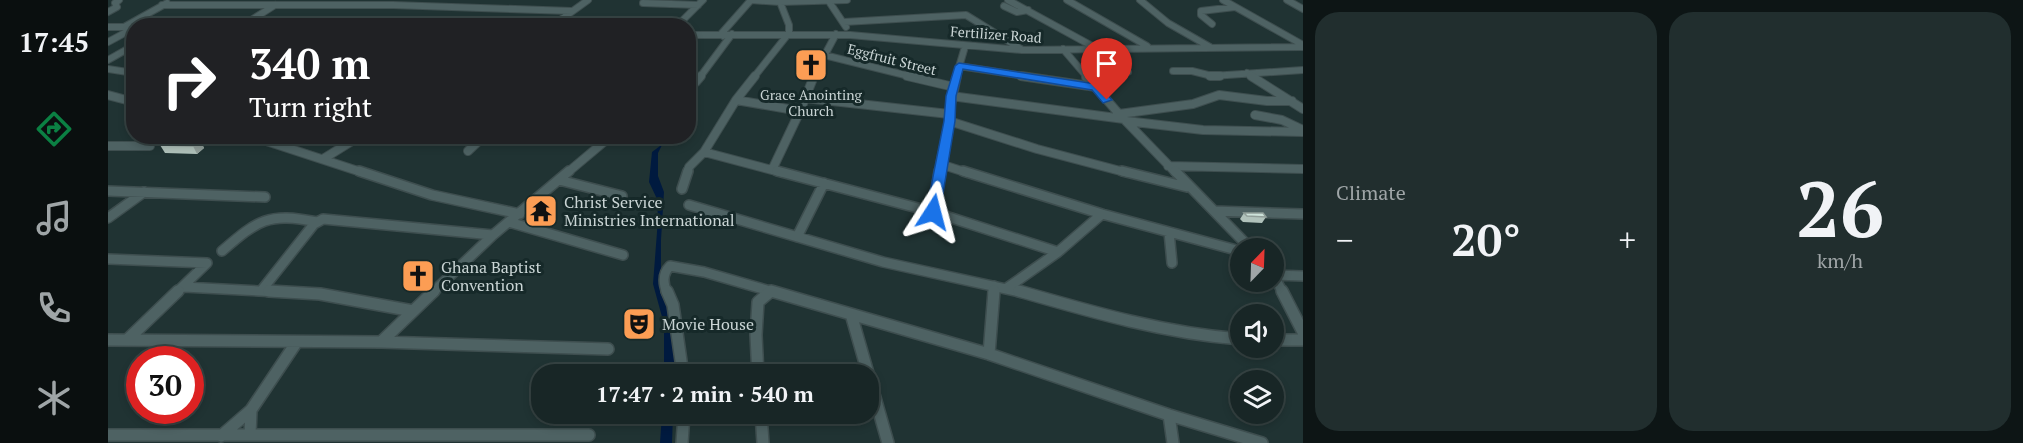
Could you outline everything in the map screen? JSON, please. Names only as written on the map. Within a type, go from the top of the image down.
[{"type":"street","points":[[108,12],[117,7],[115,3],[118,0]]},
{"type":"street","points":[[140,18],[172,0]]},
{"type":"street","points":[[370,5],[375,0]]},
{"type":"street","points":[[443,7],[449,0]]},
{"type":"street","points":[[562,18],[588,0]]},
{"type":"street","points":[[686,18],[704,0]]},
{"type":"street","points":[[721,34],[750,0],[780,2],[847,0]]},
{"type":"street","points":[[1008,0],[1094,47]]},
{"type":"street","points":[[1067,0],[1149,47]]},
{"type":"street","points":[[1140,0],[1168,23],[1210,47]]},
{"type":"street","points":[[1223,0],[1303,46]]},
{"type":"street","points":[[1287,0],[1303,9]]},
{"type":"street","points":[[829,1],[850,35]]},
{"type":"street","points":[[682,189],[689,167],[704,152],[736,100],[789,33],[789,25],[780,2]]},
{"type":"street","points":[[162,5],[395,3],[443,7],[571,11]]},
{"type":"street","points":[[643,3],[698,5]]},
{"type":"street","points":[[255,18],[275,5]]},
{"type":"street","points":[[1004,6],[1017,12],[1028,10]]},
{"type":"street","points":[[1212,24],[1201,15],[1201,10],[1235,7]]},
{"type":"street","points":[[844,22],[966,15],[1022,50]]},
{"type":"street","points":[[108,27],[124,27]]},
{"type":"street","points":[[108,42],[126,32]]},
{"type":"street","name":"Fertilizer Road","points":[[696,34],[729,36],[789,33],[836,34],[1022,50],[1094,47],[1303,46]]},
{"type":"street","points":[[772,170],[824,54],[836,34]]},
{"type":"street","points":[[696,82],[729,36]]},
{"type":"street","points":[[108,47],[126,47]]},
{"type":"street","points":[[1064,49],[1123,118],[1240,238]]},
{"type":"street","points":[[108,60],[126,50]]},
{"type":"street","points":[[933,212],[950,117],[951,96],[964,50]]},
{"type":"street","name":"Eggfruit Street","points":[[824,54],[954,87]]},
{"type":"street","points":[[1086,77],[1120,75],[1128,72],[1115,64]]},
{"type":"street","points":[[959,66],[1096,87]]},
{"type":"street","points":[[108,69],[126,72]]},
{"type":"street","points":[[1173,71],[1192,71],[1212,76],[1303,70]]},
{"type":"street","points":[[1247,73],[1303,109]]},
{"type":"street","points":[[108,95],[126,100]]},
{"type":"street","points":[[1123,118],[1193,104],[1219,95],[1267,101],[1292,101]]},
{"type":"street","points":[[951,96],[1203,130],[1303,131]]},
{"type":"street","points":[[805,98],[950,117],[1040,150],[1190,187]]},
{"type":"street","points":[[736,100],[800,111]]},
{"type":"street","points":[[1255,115],[1282,120],[1303,131]]},
{"type":"street","points":[[275,144],[432,195],[520,214]]},
{"type":"street","points":[[323,159],[347,144]]},
{"type":"street","points":[[468,151],[475,144]]},
{"type":"street","points":[[381,342],[493,235],[601,144]]},
{"type":"street","points":[[108,146],[150,146]]},
{"type":"street","points":[[704,152],[933,212],[1058,252]]},
{"type":"street","points":[[940,164],[1102,214],[1230,248]]},
{"type":"street","points":[[1168,166],[1303,169]]},
{"type":"street","points":[[559,180],[622,196]]},
{"type":"street","points":[[797,237],[824,183]]},
{"type":"street","points":[[108,191],[265,197]]},
{"type":"street","points":[[108,218],[144,192]]},
{"type":"street","points":[[689,206],[883,262],[1007,288],[1140,325],[1230,338]]},
{"type":"street","points":[[1214,211],[1303,214]]},
{"type":"street","points":[[1007,288],[1058,252],[1102,214]]},
{"type":"street","points":[[222,251],[255,223],[284,216],[317,222]]},
{"type":"street","points":[[261,291],[317,222],[323,219],[493,235]]},
{"type":"street","points":[[509,222],[623,255]]},
{"type":"street","points":[[1169,232],[1172,263]]},
{"type":"street","points":[[108,259],[207,263],[127,340]]},
{"type":"street","points":[[681,364],[673,305],[663,283],[667,268],[670,266],[704,272],[989,354],[1169,415],[1262,443]]},
{"type":"street","points":[[1284,276],[1303,276]]},
{"type":"street","points":[[989,354],[994,286]]},
{"type":"street","points":[[184,287],[341,297],[412,311]]},
{"type":"street","points":[[758,364],[756,335],[759,302],[771,291]]},
{"type":"street","points":[[1282,292],[1303,332]]},
{"type":"street","points":[[851,315],[888,443]]},
{"type":"street","points":[[108,340],[296,344],[381,342],[608,350]]},
{"type":"street","points":[[1284,340],[1303,340]]},
{"type":"street","points":[[221,436],[251,410],[296,344]]},
{"type":"street","points":[[250,435],[251,410]]},
{"type":"street","points":[[1169,415],[1173,443]]},
{"type":"street","points":[[682,443],[683,424]]},
{"type":"street","points":[[762,424],[763,443]]},
{"type":"street","points":[[108,435],[250,435],[401,439],[589,435]]},
{"type":"water","points":[[662,144],[658,153],[658,176],[664,192],[661,285],[671,313],[676,364],[664,364],[664,324],[653,284],[658,219],[657,199],[649,182],[652,152]]},
{"type":"water","points":[[661,424],[673,424],[672,443],[660,443]]},
{"type":"building","points":[[1087,61],[1097,61],[1103,65],[1094,66]]},
{"type":"building","points":[[161,144],[195,144],[193,146]]},
{"type":"building","points":[[1244,213],[1263,213],[1266,217],[1247,216]]},
{"type":"place","name":"Grace Anointing Church","points":[[811,65]]},
{"type":"place","name":"Christ Service Ministries International","points":[[541,211]]},
{"type":"place","name":"Ghana Baptist Convention","points":[[418,276]]},
{"type":"place","name":"Movie House","points":[[639,324]]},
{"type":"route","points":[[933,212],[940,164],[950,121],[951,96],[959,66],[1096,87],[1107,100]]}]
